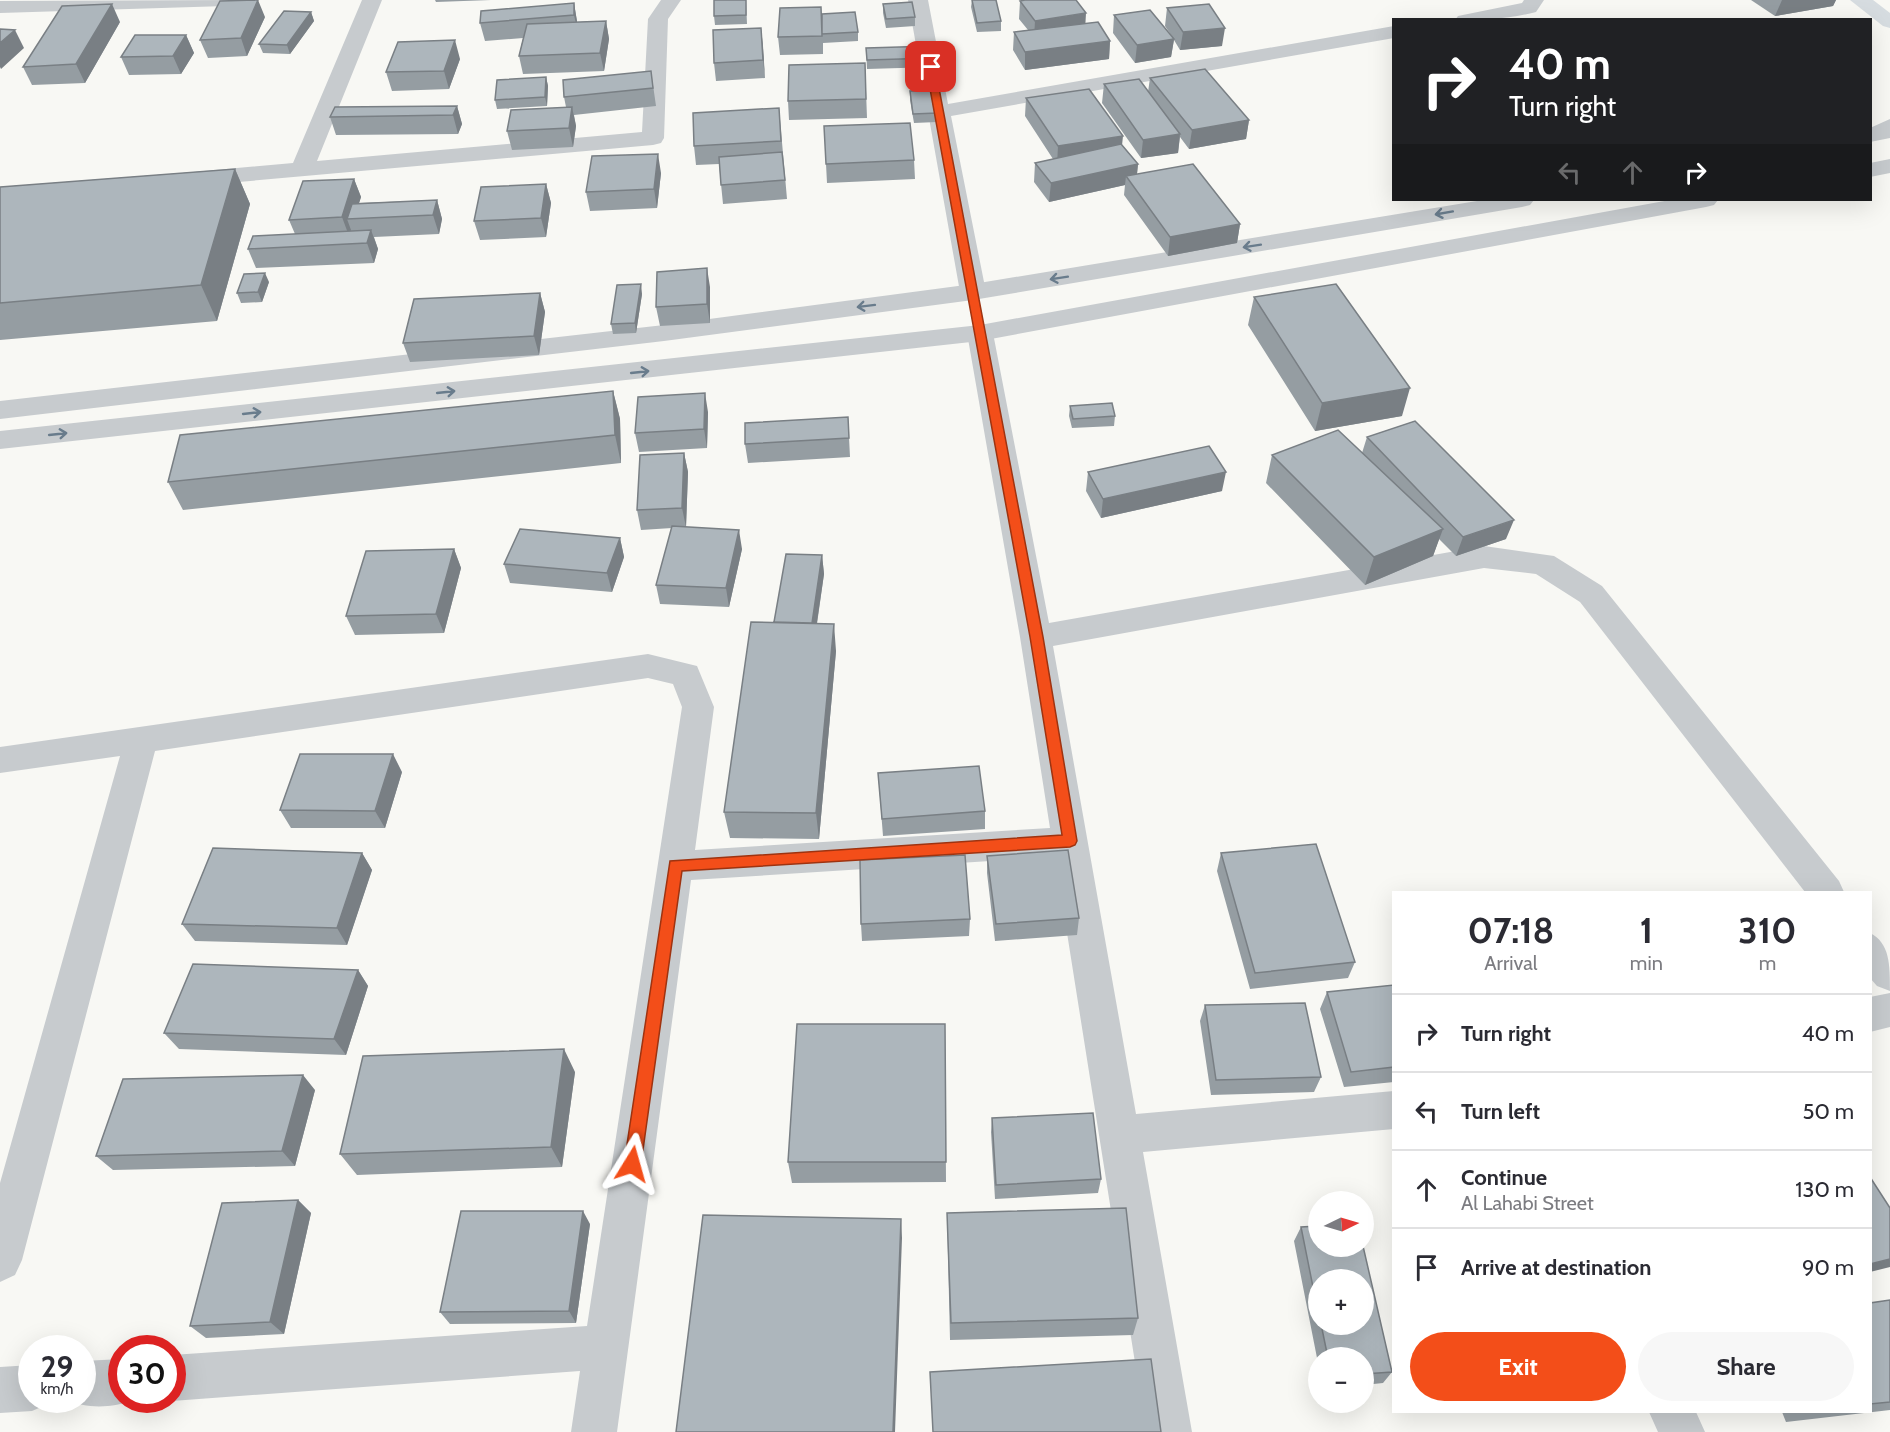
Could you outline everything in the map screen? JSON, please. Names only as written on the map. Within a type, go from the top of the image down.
[{"type":"main road","points":[[1860,0],[1890,22]]},
{"type":"street","points":[[0,8],[226,0]]},
{"type":"street","points":[[302,169],[372,0]]},
{"type":"street","points":[[174,180],[653,138],[658,19],[671,0]]},
{"type":"street","points":[[918,0],[1036,637],[1169,1432]]},
{"type":"street","points":[[1476,18],[1528,8],[1534,0]]},
{"type":"street","points":[[939,112],[1392,32]]},
{"type":"street","points":[[1872,170],[1890,166]]},
{"type":"street","points":[[0,410],[664,333],[973,292],[1516,201]]},
{"type":"street","points":[[0,440],[980,333],[1701,201]]},
{"type":"street","points":[[1036,637],[1484,557],[1543,564],[1591,594],[1825,891]]},
{"type":"street","points":[[0,760],[648,666],[686,675],[698,707],[594,1432]]},
{"type":"street","points":[[0,1260],[141,740]]},
{"type":"street","points":[[675,866],[1070,841]]},
{"type":"street","points":[[1872,952],[1890,974]]},
{"type":"street","points":[[1872,1015],[1890,1011]]},
{"type":"street","points":[[1119,1135],[1392,1110]]},
{"type":"street","points":[[186,1377],[606,1347]]},
{"type":"street","points":[[0,1390],[18,1389]]},
{"type":"street","points":[[1672,1413],[1682,1432]]},
{"type":"building","points":[[258,0],[241,38],[200,40],[220,1]]},
{"type":"building","points":[[714,0],[746,0],[746,15],[714,16]]},
{"type":"building","points":[[972,0],[996,0],[1001,21],[977,23]]},
{"type":"building","points":[[1076,0],[1086,13],[1035,21],[1020,1]]},
{"type":"building","points":[[912,2],[915,17],[886,19],[883,4]]},
{"type":"building","points":[[574,3],[574,15],[480,23],[481,11]]},
{"type":"building","points":[[112,4],[76,64],[23,67],[62,6]]},
{"type":"building","points":[[1209,4],[1225,28],[1183,32],[1167,8]]},
{"type":"building","points":[[821,7],[822,36],[778,37],[780,8]]},
{"type":"building","points":[[1150,10],[1174,39],[1137,45],[1114,15]]},
{"type":"building","points":[[284,11],[311,12],[287,45],[259,44]]},
{"type":"building","points":[[855,12],[858,32],[822,34],[822,14]]},
{"type":"building","points":[[606,21],[600,53],[519,56],[527,24]]},
{"type":"building","points":[[1098,22],[1110,41],[1025,52],[1014,32]]},
{"type":"building","points":[[761,28],[763,60],[714,63],[713,30]]},
{"type":"building","points":[[0,29],[15,30],[0,43]]},
{"type":"building","points":[[135,35],[186,35],[173,56],[121,57]]},
{"type":"building","points":[[455,40],[444,71],[386,72],[398,42]]},
{"type":"building","points":[[933,46],[934,58],[867,60],[866,48]]},
{"type":"building","points":[[865,63],[866,99],[788,101],[789,65]]},
{"type":"building","points":[[1205,69],[1249,120],[1192,130],[1150,78]]},
{"type":"building","points":[[651,71],[653,88],[564,97],[563,80]]},
{"type":"building","points":[[546,77],[545,97],[495,100],[497,80]]},
{"type":"building","points":[[1139,79],[1180,134],[1143,140],[1104,84]]},
{"type":"building","points":[[1089,89],[1123,136],[1058,146],[1026,98]]},
{"type":"building","points":[[933,90],[939,102],[937,113],[913,114],[910,91]]},
{"type":"building","points":[[457,106],[453,115],[330,117],[335,107]]},
{"type":"building","points":[[572,107],[569,128],[507,131],[511,110]]},
{"type":"building","points":[[779,108],[781,141],[694,146],[693,113]]},
{"type":"building","points":[[910,123],[914,160],[826,164],[824,126]]},
{"type":"building","points":[[1121,144],[1138,164],[1051,183],[1035,163]]},
{"type":"building","points":[[782,152],[785,180],[721,185],[719,157]]},
{"type":"building","points":[[658,154],[654,189],[586,192],[592,156]]},
{"type":"building","points":[[1193,164],[1240,224],[1170,237],[1126,176]]},
{"type":"building","points":[[235,169],[201,285],[0,303],[0,187]]},
{"type":"building","points":[[354,179],[342,217],[289,220],[303,181]]},
{"type":"building","points":[[546,184],[541,218],[474,221],[481,187]]},
{"type":"building","points":[[437,200],[433,215],[347,219],[352,204]]},
{"type":"building","points":[[371,230],[367,243],[248,249],[253,236]]},
{"type":"building","points":[[707,268],[707,304],[656,307],[657,272]]},
{"type":"building","points":[[265,273],[258,292],[237,293],[244,274]]},
{"type":"building","points":[[641,284],[635,323],[611,324],[617,285]]},
{"type":"building","points":[[1336,284],[1410,388],[1322,403],[1254,297]]},
{"type":"building","points":[[540,293],[534,336],[403,343],[414,299]]},
{"type":"building","points":[[613,391],[615,435],[168,482],[180,435]]},
{"type":"building","points":[[705,393],[704,429],[635,433],[638,397]]},
{"type":"building","points":[[1112,403],[1115,416],[1073,419],[1070,406]]},
{"type":"building","points":[[848,417],[849,438],[745,444],[745,423]]},
{"type":"building","points":[[1415,421],[1514,520],[1463,537],[1367,437]]},
{"type":"building","points":[[1338,430],[1443,529],[1374,557],[1272,455]]},
{"type":"building","points":[[1209,446],[1226,472],[1103,499],[1088,472]]},
{"type":"building","points":[[684,453],[682,508],[637,510],[640,455]]},
{"type":"building","points":[[672,526],[739,530],[726,588],[656,585]]},
{"type":"building","points":[[520,529],[620,538],[607,573],[504,564]]},
{"type":"building","points":[[454,549],[436,614],[346,616],[366,551]]},
{"type":"building","points":[[786,554],[822,555],[812,623],[774,622]]},
{"type":"building","points":[[751,622],[834,624],[816,813],[724,812]]},
{"type":"building","points":[[300,754],[393,754],[375,811],[280,810]]},
{"type":"building","points":[[979,766],[985,811],[882,819],[878,773]]},
{"type":"building","points":[[1316,844],[1355,962],[1255,973],[1221,853]]},
{"type":"building","points":[[213,848],[362,853],[337,928],[182,924]]},
{"type":"building","points":[[1068,850],[1079,918],[996,924],[987,856]]},
{"type":"building","points":[[965,855],[970,919],[861,924],[860,860]]},
{"type":"building","points":[[193,964],[358,970],[334,1039],[164,1033]]},
{"type":"building","points":[[1392,985],[1392,1067],[1351,1072],[1327,992]]},
{"type":"building","points":[[1305,1003],[1321,1077],[1216,1080],[1205,1005]]},
{"type":"building","points":[[797,1024],[945,1024],[946,1162],[788,1162]]},
{"type":"building","points":[[564,1049],[551,1147],[340,1154],[363,1056]]},
{"type":"building","points":[[303,1075],[282,1151],[96,1156],[123,1079]]},
{"type":"building","points":[[1093,1113],[1101,1179],[996,1185],[992,1118]]},
{"type":"building","points":[[1872,1180],[1890,1208],[1890,1259],[1872,1264]]},
{"type":"building","points":[[298,1200],[270,1322],[190,1326],[222,1203]]},
{"type":"building","points":[[1126,1208],[1138,1318],[951,1323],[947,1213]]},
{"type":"building","points":[[461,1211],[583,1211],[569,1311],[440,1312]]},
{"type":"building","points":[[703,1215],[901,1219],[893,1432],[676,1432]]},
{"type":"building","points":[[1301,1227],[1308,1227],[1308,1257],[1366,1257],[1368,1269],[1309,1269]]},
{"type":"building","points":[[1374,1294],[1392,1372],[1374,1373],[1374,1347],[1326,1347],[1323,1335],[1374,1335]]},
{"type":"building","points":[[1890,1300],[1890,1402],[1872,1404],[1872,1303]]},
{"type":"building","points":[[1151,1359],[1161,1432],[933,1432],[930,1372]]},
{"type":"route","points":[[632,1164],[675,866],[1070,841],[1036,637],[931,67]]}]
